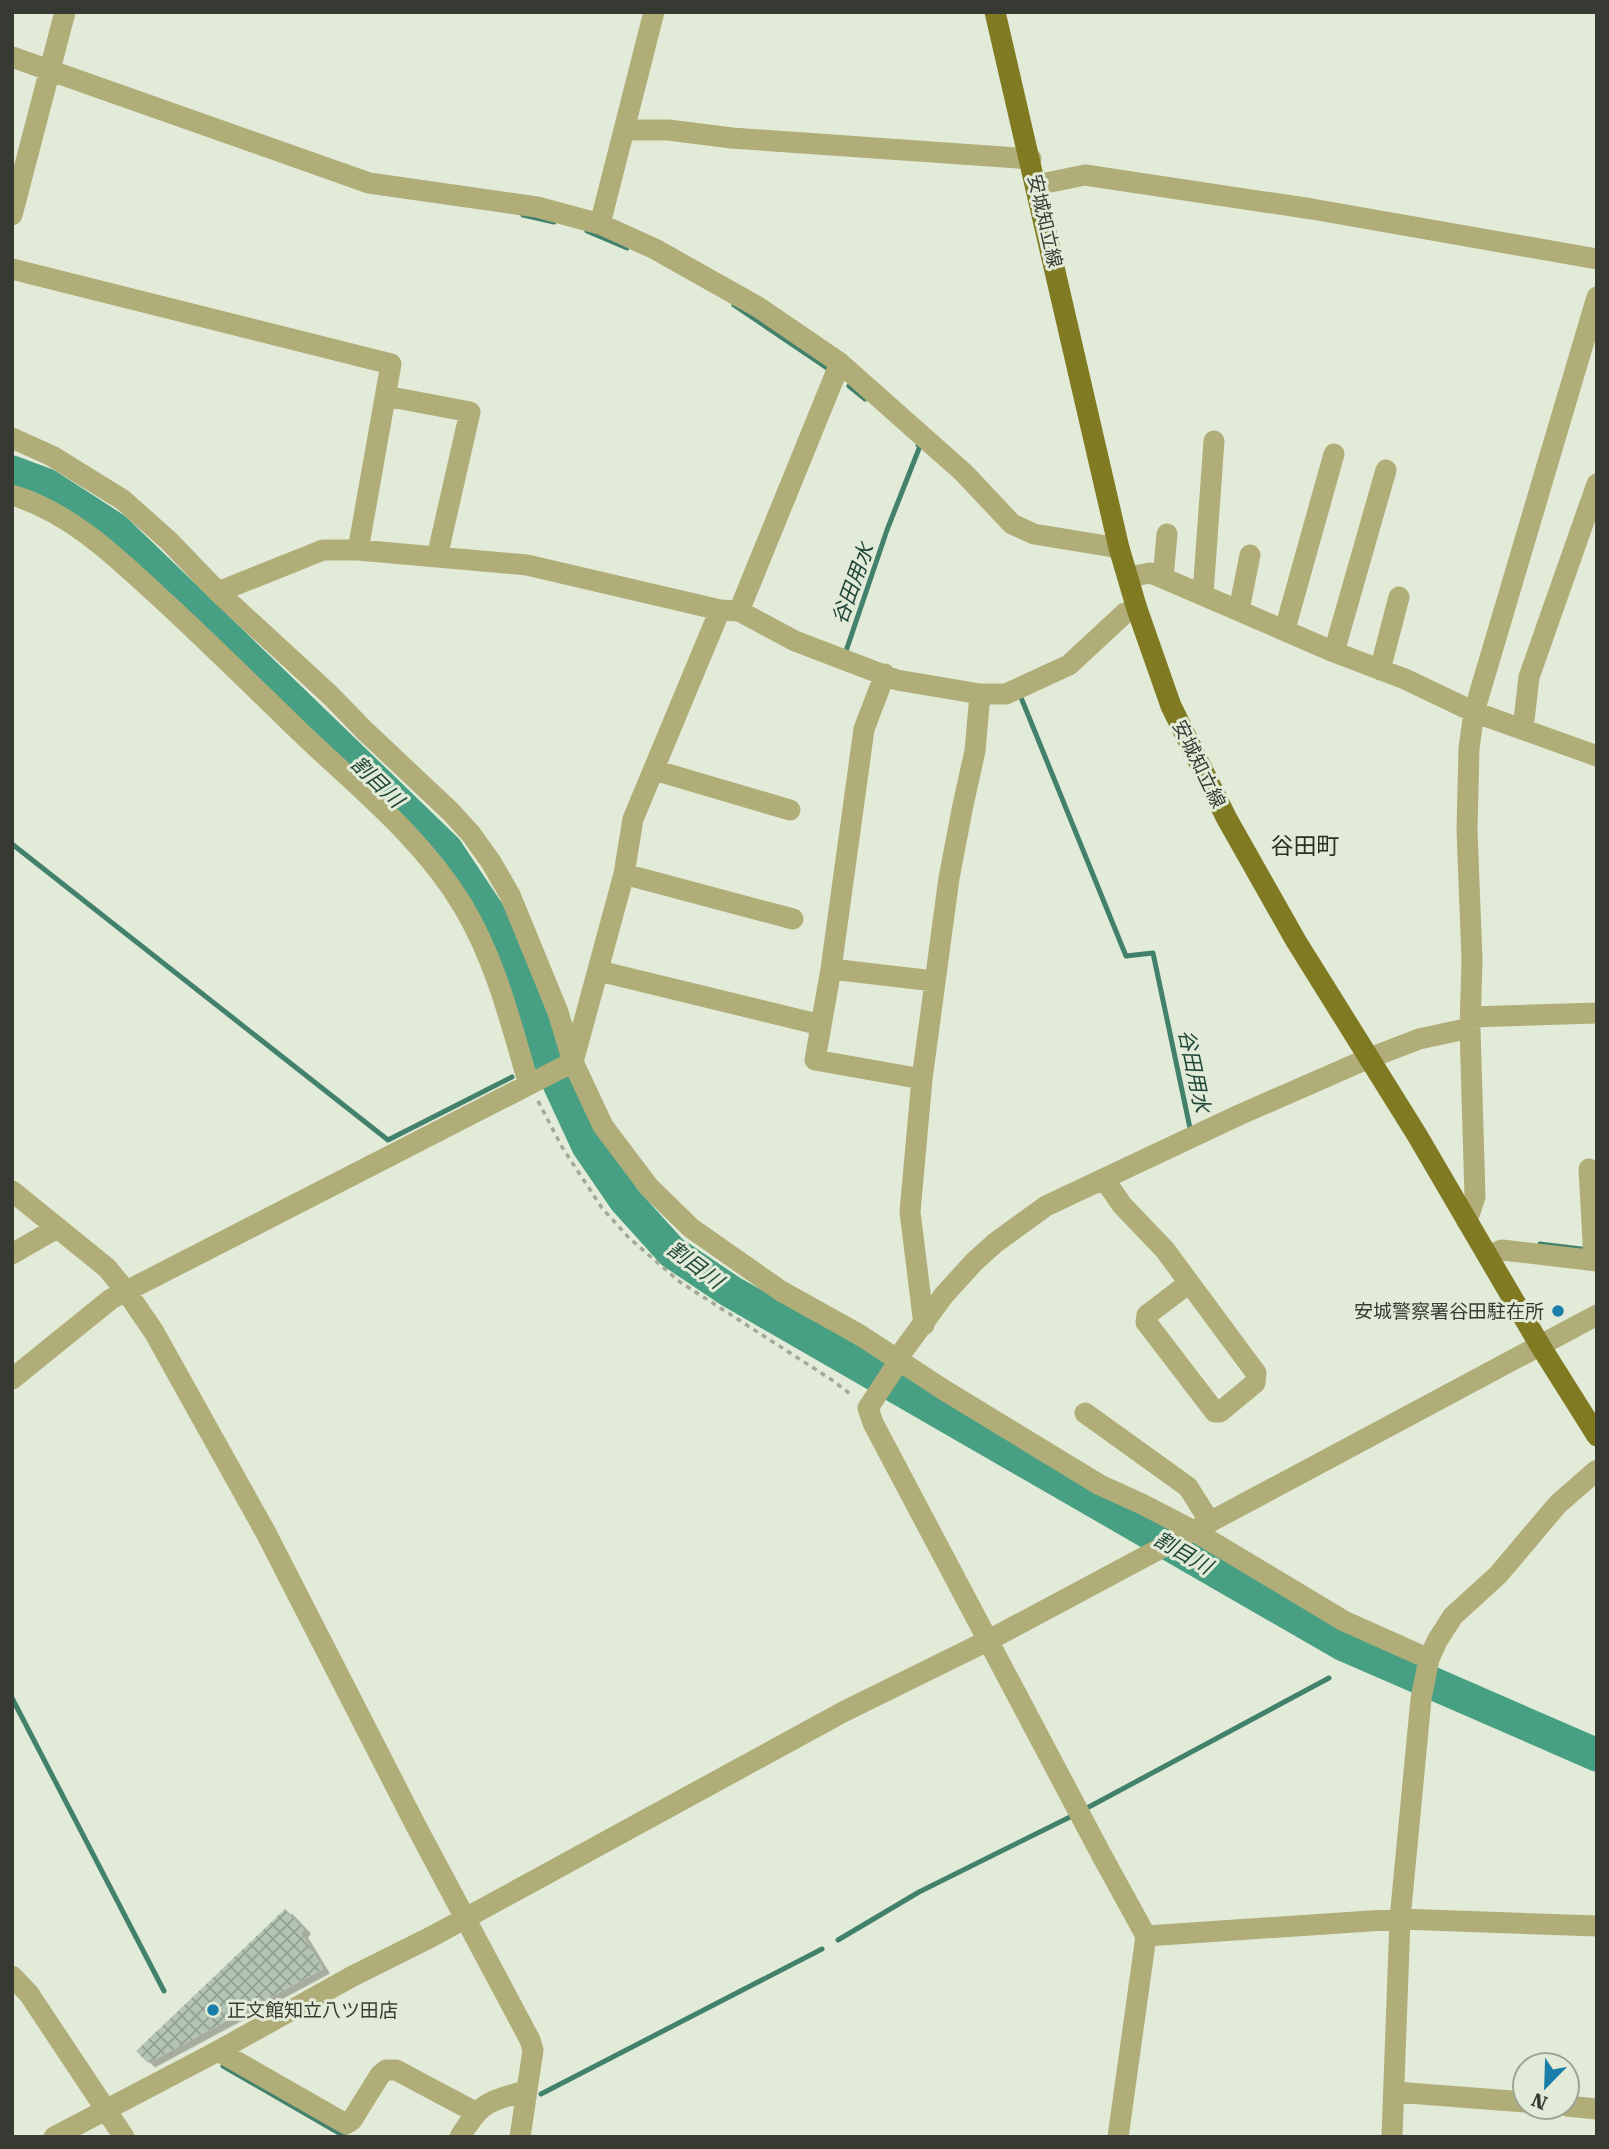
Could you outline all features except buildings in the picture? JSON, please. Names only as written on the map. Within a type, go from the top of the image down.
[{"type":"main road","name":"安城知立線","points":[[995,12],[1119,548],[1136,609],[1171,706],[1227,819],[1296,941],[1367,1059],[1417,1135],[1541,1347],[1597,1436]]},
{"type":"street","points":[[12,215],[65,12]]},
{"type":"street","points":[[600,224],[654,12]]},
{"type":"street","points":[[12,57],[369,183],[537,207],[600,224],[655,249],[758,307],[841,363],[964,473],[1012,524],[1034,534],[1119,548]]},
{"type":"street","points":[[624,130],[668,130],[732,138],[1031,159]]},
{"type":"street","points":[[1037,185],[1085,175],[1312,209],[1597,260]]},
{"type":"street","points":[[12,270],[391,364],[358,550]]},
{"type":"street","points":[[1467,1221],[1475,1197],[1467,830],[1469,748],[1474,712],[1597,297]]},
{"type":"street","points":[[12,1379],[111,1299],[573,1062],[624,874],[633,820],[841,363]]},
{"type":"street","points":[[386,396],[470,412],[437,557]]},
{"type":"street","points":[[12,438],[61,461],[123,500],[321,686],[471,834],[510,895],[558,1012],[573,1062],[603,1126],[649,1187],[691,1228],[744,1267],[896,1363],[1100,1486],[1202,1527],[1344,1621],[1429,1659]]},
{"type":"street","points":[[1202,594],[1214,440]]},
{"type":"street","points":[[1285,629],[1334,454]]},
{"type":"street","points":[[1334,652],[1386,470]]},
{"type":"street","points":[[1523,729],[1529,677],[1597,484]]},
{"type":"street","points":[[12,495],[36,502],[72,524],[130,571],[390,815],[440,871],[464,907],[481,942],[503,999],[529,1085]]},
{"type":"street","points":[[1163,578],[1167,534]]},
{"type":"street","points":[[218,592],[323,550],[358,550],[527,565],[729,610],[795,640],[897,680],[980,694],[1006,694],[1069,665],[1125,613],[1136,609]]},
{"type":"street","points":[[1239,610],[1250,555]]},
{"type":"street","points":[[1129,577],[1150,573],[1474,712],[1597,756]]},
{"type":"street","points":[[1380,670],[1399,597]]},
{"type":"street","points":[[885,674],[864,729],[831,969],[815,1060],[922,1079]]},
{"type":"street","points":[[924,1325],[910,1212],[934,981],[962,805],[975,751],[980,694]]},
{"type":"street","points":[[654,770],[790,810]]},
{"type":"street","points":[[624,874],[793,919]]},
{"type":"street","points":[[831,969],[934,981]]},
{"type":"street","points":[[599,971],[821,1025]]},
{"type":"street","points":[[1118,2137],[1146,1936],[873,1423],[871,1402],[944,1295],[995,1243],[1046,1206],[1239,1115],[1419,1039],[1471,1023],[1597,1013]]},
{"type":"street","points":[[1488,1256],[1502,1250],[1595,1255],[1589,1169]]},
{"type":"street","points":[[1104,1179],[1122,1205],[1165,1250],[1256,1373],[1255,1383],[1220,1412],[1215,1412],[1146,1322],[1147,1315],[1189,1283]]},
{"type":"street","points":[[12,1192],[107,1268],[126,1291],[161,1344],[267,1533],[415,1824],[530,2040],[533,2050],[520,2137]]},
{"type":"street","points":[[12,1254],[57,1228]]},
{"type":"street","points":[[54,2137],[843,1712],[989,1640],[1597,1315]]},
{"type":"street","points":[[1085,1413],[1188,1487],[1202,1527]]},
{"type":"street","points":[[1392,2137],[1400,1919],[1421,1699],[1429,1659],[1453,1616],[1498,1575],[1558,1504],[1597,1470]]},
{"type":"street","points":[[1146,1936],[1400,1919],[1597,1926]]},
{"type":"street","points":[[12,1976],[29,1994],[124,2137]]},
{"type":"street","points":[[218,2051],[346,2124],[352,2120],[380,2075],[386,2070],[396,2070],[475,2112]]},
{"type":"street","points":[[460,2137],[475,2112],[495,2100],[526,2091]]},
{"type":"street","points":[[1395,2092],[1511,2101]]},
{"type":"path","points":[[529,1085],[562,1147],[602,1208],[629,1238],[680,1282],[832,1380],[871,1402]]},
{"type":"waterway","name":"谷田用水","points":[[523,215],[554,222]]},
{"type":"waterway","name":"谷田用水","points":[[587,231],[627,248]]},
{"type":"waterway","name":"谷田用水","points":[[734,305],[830,370]]},
{"type":"waterway","name":"谷田用水","points":[[849,386],[865,399]]},
{"type":"waterway","name":"谷田用水","points":[[845,654],[887,530],[920,446],[918,445]]},
{"type":"waterway","name":"割目川","points":[[12,472],[47,485],[115,529],[446,849],[492,918],[548,1060],[588,1146],[625,1200],[672,1252],[730,1291],[1342,1644],[1597,1755]]},
{"type":"waterway","name":"谷田用水","points":[[1020,695],[1126,956],[1153,953],[1190,1128]]},
{"type":"waterway","points":[[12,844],[388,1140],[512,1077]]},
{"type":"waterway","name":"割目川","points":[[541,1063],[548,1060]]},
{"type":"waterway","name":"谷田用水","points":[[1540,1244],[1589,1250]]},
{"type":"waterway","points":[[1339,1657],[1342,1644]]},
{"type":"waterway","points":[[1087,1808],[1329,1678]]},
{"type":"waterway","points":[[12,1698],[164,1991]]},
{"type":"waterway","points":[[838,1940],[919,1892],[1070,1817]]},
{"type":"waterway","points":[[541,2094],[822,1949]]},
{"type":"waterway","points":[[223,2066],[346,2137]]},
{"type":"place","name":"安城警察署谷田駐在所","points":[[1558,1311]]},
{"type":"place","name":"正文館知立八ツ田店","points":[[213,2010]]},
{"type":"district","name":"谷田町","points":[[1305,846]]}]
